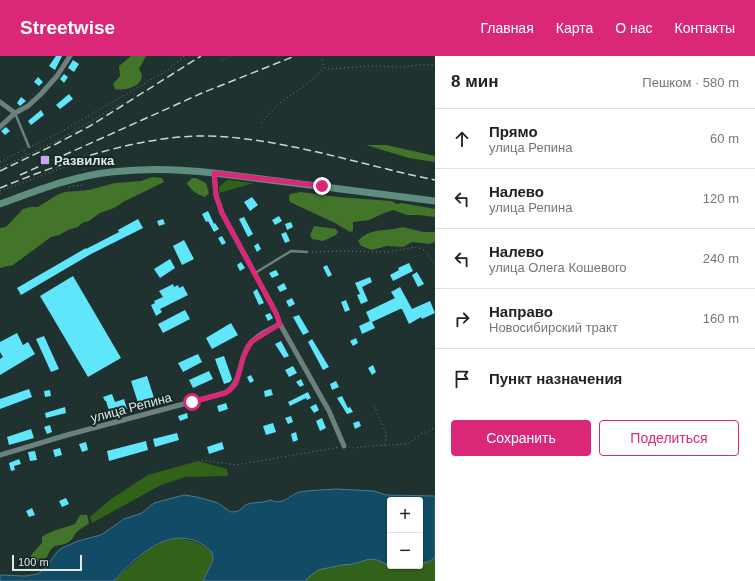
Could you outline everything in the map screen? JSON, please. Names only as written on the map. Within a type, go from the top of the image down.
[{"type":"main road","points":[[0,204],[50,186],[90,175],[147,170],[178,170],[214,173],[435,201]]},
{"type":"street","points":[[0,127],[15,113],[28,106],[58,76],[70,56]]},
{"type":"street","points":[[0,102],[15,113]]},
{"type":"street","points":[[214,173],[216,195],[222,213],[276,313],[280,324],[329,411],[344,446]]},
{"type":"street","name":"улица Репина","points":[[0,455],[67,435],[225,393],[236,383],[244,355],[251,342],[280,324]]},
{"type":"lane","points":[[15,113],[29,148]]},
{"type":"lane","points":[[255,274],[292,251],[307,252]]},
{"type":"path","points":[[0,162],[59,133],[168,70],[184,56]]},
{"type":"path","points":[[222,61],[230,56]]},
{"type":"path","points":[[322,60],[324,68]]},
{"type":"path","points":[[324,68],[435,65]]},
{"type":"path","points":[[262,123],[281,102],[311,81],[324,68]]},
{"type":"path","points":[[0,168],[77,130],[120,104]]},
{"type":"path","points":[[24,150],[27,156]]},
{"type":"path","points":[[0,193],[82,161],[84,171],[80,172]]},
{"type":"path","points":[[69,188],[83,185]]},
{"type":"path","points":[[307,252],[387,252],[416,247],[424,250],[435,264]]},
{"type":"path","points":[[374,406],[386,433],[385,445]]},
{"type":"path","points":[[202,460],[236,465],[344,446],[353,448],[408,444],[421,434],[435,428]]},
{"type":"green space","points":[[131,56],[146,56],[139,69],[142,74],[141,79],[139,83],[130,88],[120,90],[115,89],[113,84],[120,76],[119,66]]},
{"type":"green space","points":[[366,145],[386,145],[435,156],[435,162],[409,158]]},
{"type":"green space","points":[[152,177],[162,178],[164,182],[114,208],[100,213],[89,221],[82,223],[78,227],[51,237],[13,265],[0,268],[0,228],[6,227],[23,209],[38,207],[57,195],[65,192],[89,190],[115,183],[141,181]]},
{"type":"green space","points":[[192,178],[196,178],[206,183],[209,193],[205,197],[194,192],[188,186],[187,183]]},
{"type":"green space","points":[[227,180],[254,183],[219,193],[219,187]]},
{"type":"green space","points":[[301,192],[338,197],[392,201],[396,204],[402,203],[435,209],[435,217],[407,215],[393,210],[369,220],[353,222],[353,231],[350,232],[335,223],[290,202],[290,194]]},
{"type":"green space","points":[[314,226],[336,229],[338,232],[336,235],[323,241],[312,239],[310,235]]},
{"type":"green space","points":[[403,227],[423,232],[435,232],[435,242],[429,244],[412,242],[403,247],[387,246],[372,250],[361,246],[358,241],[373,232]]},
{"type":"green space","points":[[198,461],[227,469],[228,476],[185,477],[161,485],[92,523],[90,517],[111,499],[148,475]]},
{"type":"green space","points":[[80,515],[87,515],[89,523],[77,532],[71,540],[52,548],[47,557],[38,561],[32,560],[31,555],[42,543],[42,537],[75,524]]},
{"type":"green space","points":[[176,538],[195,542],[212,552],[213,560],[203,581],[114,581],[146,551],[161,543]]},
{"type":"green space","points":[[435,557],[435,581],[305,581],[318,570],[353,564],[369,559],[387,564],[387,569],[423,569],[423,562],[429,561]]},
{"type":"water","points":[[336,489],[374,491],[386,495],[435,496],[435,557],[429,562],[423,563],[423,497],[387,497],[387,565],[377,560],[369,559],[353,564],[318,570],[305,581],[203,581],[213,560],[212,552],[198,542],[182,538],[171,539],[149,549],[130,564],[114,581],[0,581],[0,575],[25,576],[38,574],[62,548],[78,541],[101,535],[124,519],[142,513],[154,503],[184,495],[218,503],[231,512],[235,512],[248,504],[271,500],[279,502],[296,493],[313,490]]},
{"type":"building","points":[[56,56],[62,56],[55,70],[49,66]]},
{"type":"building","points":[[73,60],[79,64],[74,72],[68,68]]},
{"type":"building","points":[[64,74],[68,77],[64,83],[60,79]]},
{"type":"building","points":[[38,77],[43,82],[39,86],[34,82]]},
{"type":"building","points":[[69,94],[73,99],[60,109],[56,105]]},
{"type":"building","points":[[21,97],[26,101],[20,106],[17,103]]},
{"type":"building","points":[[41,110],[44,115],[31,125],[28,121]]},
{"type":"building","points":[[6,127],[10,131],[5,135],[1,131]]},
{"type":"building","points":[[252,197],[258,205],[250,211],[244,202]]},
{"type":"building","points":[[208,211],[214,224],[215,223],[219,229],[214,232],[202,214]]},
{"type":"building","points":[[279,216],[282,221],[275,225],[272,220]]},
{"type":"building","points":[[244,217],[253,234],[248,237],[239,219]]},
{"type":"building","points":[[138,219],[143,228],[91,254],[21,295],[17,288],[86,248],[119,232],[118,230]]},
{"type":"building","points":[[163,219],[165,224],[159,226],[157,221]]},
{"type":"building","points":[[291,222],[293,227],[287,230],[285,224]]},
{"type":"building","points":[[286,232],[290,241],[285,243],[281,234]]},
{"type":"building","points":[[222,236],[226,243],[222,245],[218,238]]},
{"type":"building","points":[[184,240],[194,259],[182,265],[173,246]]},
{"type":"building","points":[[258,243],[261,249],[257,252],[254,246]]},
{"type":"building","points":[[170,259],[175,268],[160,278],[154,269]]},
{"type":"building","points":[[241,262],[245,268],[240,271],[237,265]]},
{"type":"building","points":[[409,263],[413,271],[393,281],[390,275],[399,270],[398,268]]},
{"type":"building","points":[[327,265],[332,275],[328,277],[323,267]]},
{"type":"building","points":[[276,270],[279,275],[272,278],[269,273]]},
{"type":"building","points":[[417,272],[424,284],[418,287],[412,275]]},
{"type":"building","points":[[73,276],[121,358],[88,377],[40,296]]},
{"type":"building","points":[[370,277],[372,282],[362,287],[368,301],[361,304],[357,295],[360,294],[355,283]]},
{"type":"building","points":[[284,283],[287,289],[280,292],[277,287]]},
{"type":"building","points":[[173,284],[174,287],[178,285],[179,288],[183,286],[188,295],[160,309],[162,312],[156,316],[151,305],[155,303],[154,301],[163,297],[159,291]]},
{"type":"building","points":[[400,287],[412,309],[430,301],[435,313],[422,319],[421,317],[409,324],[402,309],[400,309],[372,322],[375,328],[362,334],[359,326],[370,321],[366,312],[395,298],[391,292]]},
{"type":"building","points":[[257,289],[264,303],[259,305],[253,292]]},
{"type":"building","points":[[292,298],[295,304],[289,307],[286,301]]},
{"type":"building","points":[[346,300],[350,310],[345,312],[341,302]]},
{"type":"building","points":[[185,310],[190,319],[163,333],[158,324]]},
{"type":"building","points":[[270,313],[273,318],[268,321],[265,315]]},
{"type":"building","points":[[299,315],[309,332],[303,335],[293,317]]},
{"type":"building","points":[[231,323],[238,335],[212,349],[206,338]]},
{"type":"building","points":[[17,333],[23,345],[28,342],[35,354],[0,375],[0,359],[3,357],[0,352],[0,342]]},
{"type":"building","points":[[44,336],[59,369],[51,372],[36,339]]},
{"type":"building","points":[[356,338],[358,343],[353,346],[350,341]]},
{"type":"building","points":[[312,339],[329,367],[323,370],[308,342]]},
{"type":"building","points":[[281,341],[289,356],[284,358],[275,344]]},
{"type":"building","points":[[198,354],[202,362],[183,372],[178,363]]},
{"type":"building","points":[[224,356],[232,379],[230,382],[224,384],[215,359]]},
{"type":"building","points":[[373,365],[376,372],[372,375],[368,368]]},
{"type":"building","points":[[293,366],[297,373],[289,377],[285,370]]},
{"type":"building","points":[[209,371],[213,379],[193,388],[189,380]]},
{"type":"building","points":[[251,375],[254,381],[250,383],[247,377]]},
{"type":"building","points":[[147,376],[155,401],[139,406],[131,381]]},
{"type":"building","points":[[301,379],[304,385],[300,387],[296,382]]},
{"type":"building","points":[[336,381],[339,387],[332,390],[330,384]]},
{"type":"building","points":[[29,389],[32,397],[0,409],[0,399]]},
{"type":"building","points":[[271,389],[273,395],[265,397],[264,391]]},
{"type":"building","points":[[50,390],[51,396],[45,397],[44,391]]},
{"type":"building","points":[[308,392],[311,398],[307,400],[306,398],[290,406],[288,402]]},
{"type":"building","points":[[112,394],[115,402],[124,399],[127,409],[110,414],[106,401],[103,397]]},
{"type":"building","points":[[342,396],[348,408],[350,407],[353,412],[347,414],[337,398]]},
{"type":"building","points":[[226,403],[228,409],[219,412],[217,406]]},
{"type":"building","points":[[316,404],[319,410],[314,413],[310,407]]},
{"type":"building","points":[[65,407],[66,413],[46,418],[45,413]]},
{"type":"building","points":[[187,413],[188,418],[180,421],[178,416]]},
{"type":"building","points":[[291,416],[293,422],[288,424],[285,418]]},
{"type":"building","points":[[322,418],[326,428],[320,431],[316,421]]},
{"type":"building","points":[[359,421],[361,426],[355,429],[353,423]]},
{"type":"building","points":[[273,423],[276,432],[266,435],[263,426]]},
{"type":"building","points":[[50,425],[52,432],[47,434],[44,427]]},
{"type":"building","points":[[31,429],[34,438],[9,445],[7,437]]},
{"type":"building","points":[[296,432],[298,440],[293,442],[291,434]]},
{"type":"building","points":[[177,433],[179,440],[155,447],[153,439]]},
{"type":"building","points":[[146,441],[148,450],[109,461],[107,451]]},
{"type":"building","points":[[86,442],[88,450],[82,452],[79,444]]},
{"type":"building","points":[[222,442],[224,449],[209,454],[207,447]]},
{"type":"building","points":[[60,448],[62,455],[55,457],[53,450]]},
{"type":"building","points":[[35,451],[37,460],[30,461],[28,452]]},
{"type":"building","points":[[19,459],[21,464],[14,466],[15,470],[11,471],[9,463]]},
{"type":"building","points":[[66,498],[69,504],[62,507],[59,501]]},
{"type":"building","points":[[32,508],[35,515],[29,517],[26,511]]},
{"type":"railway","points":[[0,171],[90,126],[201,56]]},
{"type":"railway","points":[[20,175],[202,93],[295,56]]},
{"type":"railway","points":[[0,188],[54,167],[111,149],[170,138],[199,136],[228,137],[280,144],[435,180]]},
{"type":"place","name":"Развилка","points":[[45,160]]},
{"type":"route","points":[[192,402],[225,393],[230,390],[236,383],[244,355],[251,342],[280,324],[276,313],[222,213],[216,195],[214,173],[322,186]]}]
